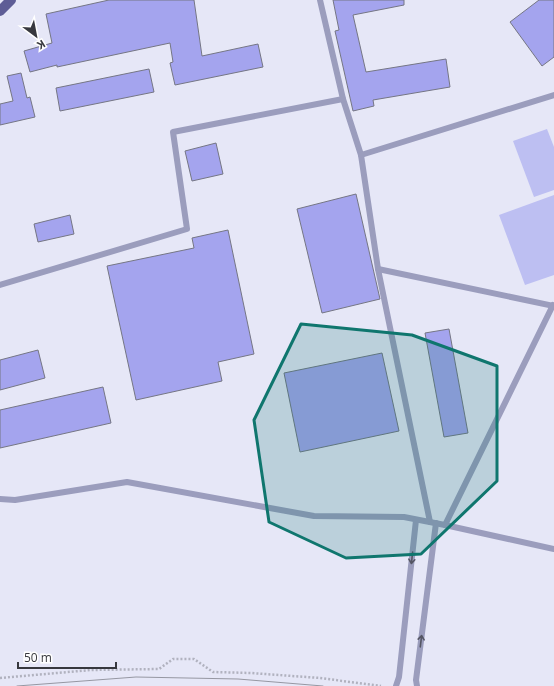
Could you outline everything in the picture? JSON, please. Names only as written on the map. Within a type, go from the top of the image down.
[{"type":"main road","points":[[0,11],[11,0]]},
{"type":"lane","points":[[320,0],[343,99],[361,155],[378,269],[433,523],[416,680],[417,686]]},
{"type":"lane","points":[[361,155],[554,95]]},
{"type":"lane","points":[[0,285],[187,228],[173,132],[343,99]]},
{"type":"lane","points":[[378,269],[554,306],[445,525]]},
{"type":"lane","points":[[0,499],[16,500],[127,482],[314,516],[404,517],[554,549]]},
{"type":"lane","points":[[396,686],[399,677],[416,520]]},
{"type":"path","points":[[0,678],[91,670],[160,669],[173,659],[180,659],[194,660],[213,672],[252,673],[313,678],[381,686]]},
{"type":"highlighted area","points":[[301,324],[412,335],[497,366],[497,481],[421,554],[346,558],[269,522],[254,420]]},
{"type":"shaded area","points":[[547,129],[554,147],[554,190],[534,197],[513,141]]},
{"type":"shaded area","points":[[554,195],[554,275],[525,285],[499,215]]},
{"type":"building","points":[[109,0],[194,0],[202,56],[258,44],[263,67],[175,85],[170,63],[173,62],[170,43],[57,67],[57,65],[30,72],[24,51],[52,43],[46,14]]},
{"type":"building","points":[[333,0],[404,0],[404,5],[353,15],[366,72],[446,59],[450,87],[373,100],[374,106],[353,111],[335,31],[339,30]]},
{"type":"building","points":[[539,0],[554,0],[554,57],[542,66],[510,22]]},
{"type":"building","points":[[149,69],[154,92],[60,111],[56,88]]},
{"type":"building","points":[[21,73],[27,98],[30,97],[35,117],[0,125],[0,104],[13,101],[7,76]]},
{"type":"building","points":[[216,143],[223,174],[192,181],[185,151]]},
{"type":"building","points":[[356,194],[380,299],[322,313],[297,209]]},
{"type":"building","points":[[70,215],[74,234],[38,242],[34,224]]},
{"type":"building","points":[[228,230],[254,354],[218,362],[222,381],[136,400],[107,266],[194,248],[192,238]]},
{"type":"building","points":[[449,329],[468,433],[444,437],[425,333]]},
{"type":"building","points":[[38,350],[45,378],[0,390],[0,360]]},
{"type":"building","points":[[382,353],[399,431],[300,452],[284,373]]},
{"type":"building","points":[[103,387],[111,423],[0,448],[0,410]]},
{"type":"tram line","points":[[17,686],[136,677],[238,679],[323,686]]}]
